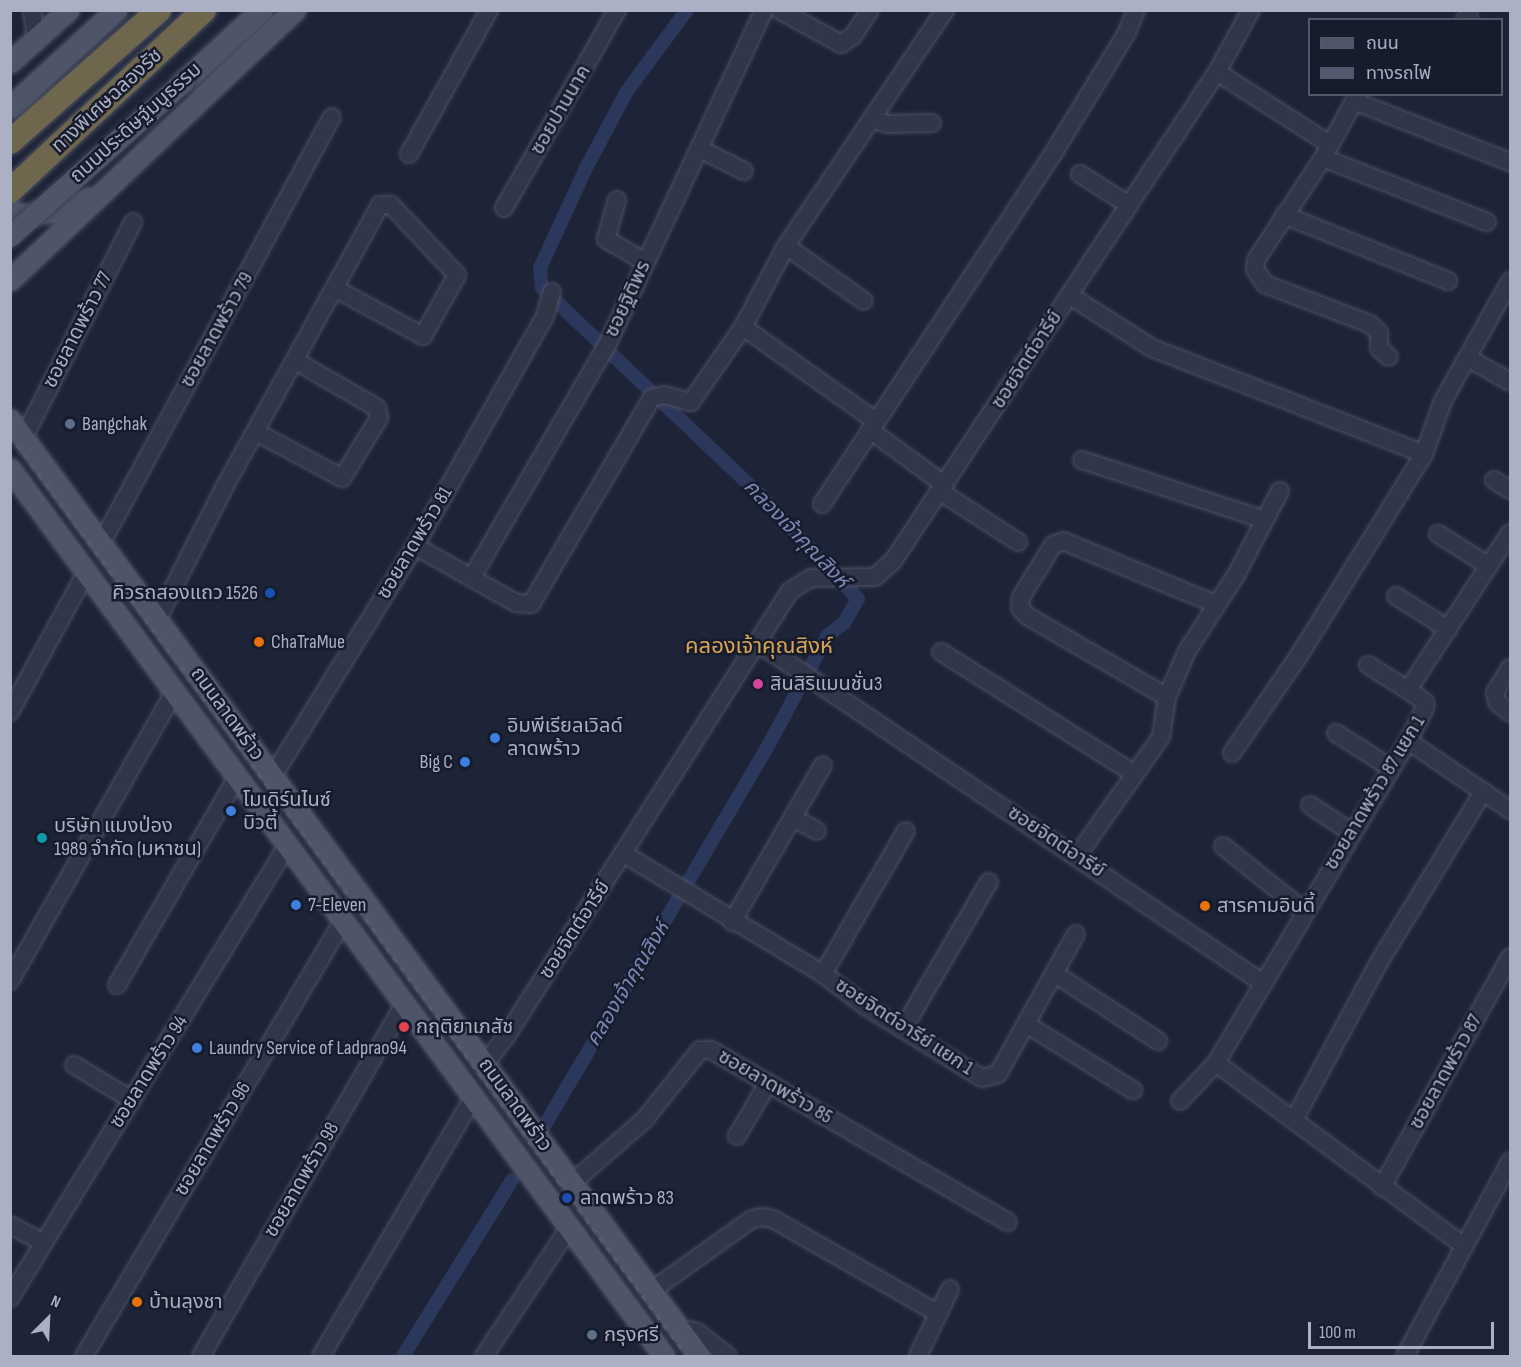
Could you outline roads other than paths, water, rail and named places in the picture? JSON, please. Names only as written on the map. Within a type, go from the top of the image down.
[{"type":"highway","name":"ทางพิเศษฉลองรัช","points":[[10,142],[159,10]]},
{"type":"highway","name":"ทางพิเศษฉลองรัช","points":[[10,191],[204,10]]},
{"type":"main road","points":[[10,62],[68,10]]},
{"type":"main road","points":[[10,107],[116,10]]},
{"type":"main road","name":"ถนนประดิษฐ์มนูธรรม","points":[[10,236],[261,10]]},
{"type":"main road","points":[[10,280],[295,10]]},
{"type":"main road","points":[[10,210],[22,215],[62,210],[103,192]]},
{"type":"main road","name":"ถนนลาดพร้าว","points":[[10,420],[158,618],[699,1356]]},
{"type":"main road","name":"ถนนลาดพร้าว","points":[[10,469],[661,1355]]},
{"type":"street","points":[[32,10],[36,38]]},
{"type":"street","points":[[409,154],[489,10]]},
{"type":"street","name":"ซอยปานนาค","points":[[504,208],[617,10]]},
{"type":"street","name":"ซอยฐิติพร","points":[[472,577],[605,347],[764,10]]},
{"type":"street","points":[[779,10],[841,44],[853,36],[870,10]]},
{"type":"street","points":[[415,546],[516,603],[531,604],[658,397],[692,402],[743,327],[786,246],[945,10]]},
{"type":"street","points":[[822,504],[1051,157],[1126,34],[1136,10]]},
{"type":"street","name":"ซอยจิตต์อารีย์","points":[[484,1064],[624,854],[797,585],[811,578],[874,577],[893,561],[1217,72],[1251,10]]},
{"type":"street","points":[[1217,72],[1326,151],[1487,222]]},
{"type":"street","points":[[1389,357],[1379,348],[1378,333],[1370,324],[1265,284],[1258,276],[1256,260],[1326,151],[1356,98],[1510,162]]},
{"type":"street","name":"ซอยลาดพร้าว 79","points":[[102,542],[332,117]]},
{"type":"street","points":[[871,119],[888,124],[932,123]]},
{"type":"street","points":[[700,149],[744,171]]},
{"type":"street","points":[[1080,174],[1129,205]]},
{"type":"street","points":[[617,200],[606,239],[645,262]]},
{"type":"street","points":[[158,618],[380,205],[391,205],[456,272],[455,281],[423,336],[336,289]]},
{"type":"street","points":[[1284,215],[1448,281]]},
{"type":"street","name":"ซอยลาดพร้าว 77","points":[[24,437],[133,222]]},
{"type":"street","points":[[786,246],[864,301]]},
{"type":"street","points":[[1232,753],[1300,654],[1424,454],[1443,401],[1510,281]]},
{"type":"street","points":[[1069,295],[1152,348],[1424,454]]},
{"type":"street","name":"ซอยลาดพร้าว 81","points":[[273,776],[415,546],[551,298]]},
{"type":"street","points":[[743,327],[873,425],[943,488],[1018,542]]},
{"type":"street","points":[[1468,358],[1510,382]]},
{"type":"street","points":[[256,432],[342,478],[378,418],[377,408],[296,361]]},
{"type":"street","points":[[1082,460],[1264,520]]},
{"type":"street","points":[[1494,480],[1510,490]]},
{"type":"street","points":[[1077,856],[1133,773],[1161,737],[1167,697],[1187,651],[1280,491]]},
{"type":"street","name":"ซอยลาดพร้าว 87 แยก 1","points":[[1180,1101],[1216,1063],[1351,832],[1408,741],[1425,707],[1425,702],[1407,690],[1510,533]]},
{"type":"street","points":[[1438,534],[1489,566]]},
{"type":"street","points":[[1167,697],[1027,616],[1020,608],[1022,597],[1053,545],[1064,541],[1215,604]]},
{"type":"street","points":[[10,712],[87,571]]},
{"type":"street","points":[[1396,596],[1448,629]]},
{"type":"street","name":"ซอยจิตต์อารีย์","points":[[758,643],[1263,983]]},
{"type":"street","points":[[941,652],[1133,773]]},
{"type":"street","points":[[1368,666],[1407,690]]},
{"type":"street","points":[[1510,668],[1495,693],[1497,702],[1510,712]]},
{"type":"street","points":[[10,981],[175,691]]},
{"type":"street","points":[[1336,733],[1391,768]]},
{"type":"street","points":[[1408,741],[1510,810]]},
{"type":"street","points":[[732,922],[823,765]]},
{"type":"street","points":[[117,985],[237,777]]},
{"type":"street","points":[[1294,1120],[1378,964],[1483,792]]},
{"type":"street","points":[[1310,805],[1351,832]]},
{"type":"street","points":[[793,818],[817,831]]},
{"type":"street","name":"ซอยจิตต์อารีย์ แยก 1","points":[[823,974],[906,831]]},
{"type":"street","name":"ซอยลาดพร้าว 94","points":[[10,1298],[287,846]]},
{"type":"street","points":[[1223,846],[1304,911]]},
{"type":"street","name":"ซอยจิตต์อารีย์ แยก 1","points":[[624,854],[681,892],[823,974],[903,1029],[982,1078],[991,1079],[998,1074],[1076,934]]},
{"type":"street","points":[[903,1029],[989,882]]},
{"type":"street","name":"ซอยลาดพร้าว 96","points":[[84,1356],[343,921]]},
{"type":"street","name":"ซอยลาดพร้าว 87","points":[[1382,1186],[1510,957]]},
{"type":"street","points":[[1055,974],[1158,1041]]},
{"type":"street","name":"ซอยลาดพร้าว 98","points":[[201,1356],[404,1004]]},
{"type":"street","points":[[1026,1024],[1133,1090]]},
{"type":"street","name":"ซอยลาดพร้าว 85","points":[[572,1183],[645,1119],[700,1050],[711,1050],[1008,1222]]},
{"type":"street","points":[[1216,1063],[1463,1245]]},
{"type":"street","points":[[74,1065],[132,1100]]},
{"type":"street","points":[[738,1136],[768,1083]]},
{"type":"street","points":[[321,1356],[473,1098]]},
{"type":"street","points":[[1405,1356],[1510,1161]]},
{"type":"street","points":[[651,1291],[752,1219],[762,1217],[773,1219],[939,1314]]},
{"type":"street","points":[[10,1225],[44,1243]]},
{"type":"street","points":[[484,1356],[569,1228]]},
{"type":"street","points":[[918,1356],[950,1289]]},
{"type":"street","points":[[682,1335],[689,1330],[697,1332],[728,1356]]},
{"type":"waterway","name":"คลองเจ้าคุณสิงห์","points":[[543,1128],[769,744],[828,635],[844,623],[858,599],[759,494],[542,288],[540,268],[586,168],[627,91],[687,10]]},
{"type":"waterway","name":"คลองเจ้าคุณสิงห์","points":[[403,1356],[512,1180]]},
{"type":"railway","points":[[10,435],[687,1356]]},
{"type":"place","name":"Bangchak","points":[[70,424]]},
{"type":"place","name":"คิวรถสองแถว 1526","points":[[270,593]]},
{"type":"place","name":"ChaTraMue","points":[[259,642]]},
{"type":"place","name":"สินสิริแมนชั่น3","points":[[758,684]]},
{"type":"place","name":"อิมพีเรียลเวิลด์ ลาดพร้าว","points":[[495,738]]},
{"type":"place","name":"Big C","points":[[465,762]]},
{"type":"place","name":"โมเดิร์นไนซ์ บิวตี้","points":[[231,811]]},
{"type":"place","name":"บริษัท แมงป่อง 1989 จำกัด (มหาชน)","points":[[42,838]]},
{"type":"place","name":"7-Eleven","points":[[296,905]]},
{"type":"place","name":"สารคามอินดี้","points":[[1205,906]]},
{"type":"place","name":"กฤติยาเภสัช","points":[[404,1027]]},
{"type":"place","name":"Laundry Service of Ladprao94","points":[[197,1048]]},
{"type":"place","name":"ลาดพร้าว 83","points":[[567,1198]]},
{"type":"place","name":"บ้านลุงชา","points":[[137,1302]]},
{"type":"place","name":"กรุงศรี","points":[[592,1335]]},
{"type":"district","name":"คลองเจ้าคุณสิงห์","points":[[759,647]]}]
